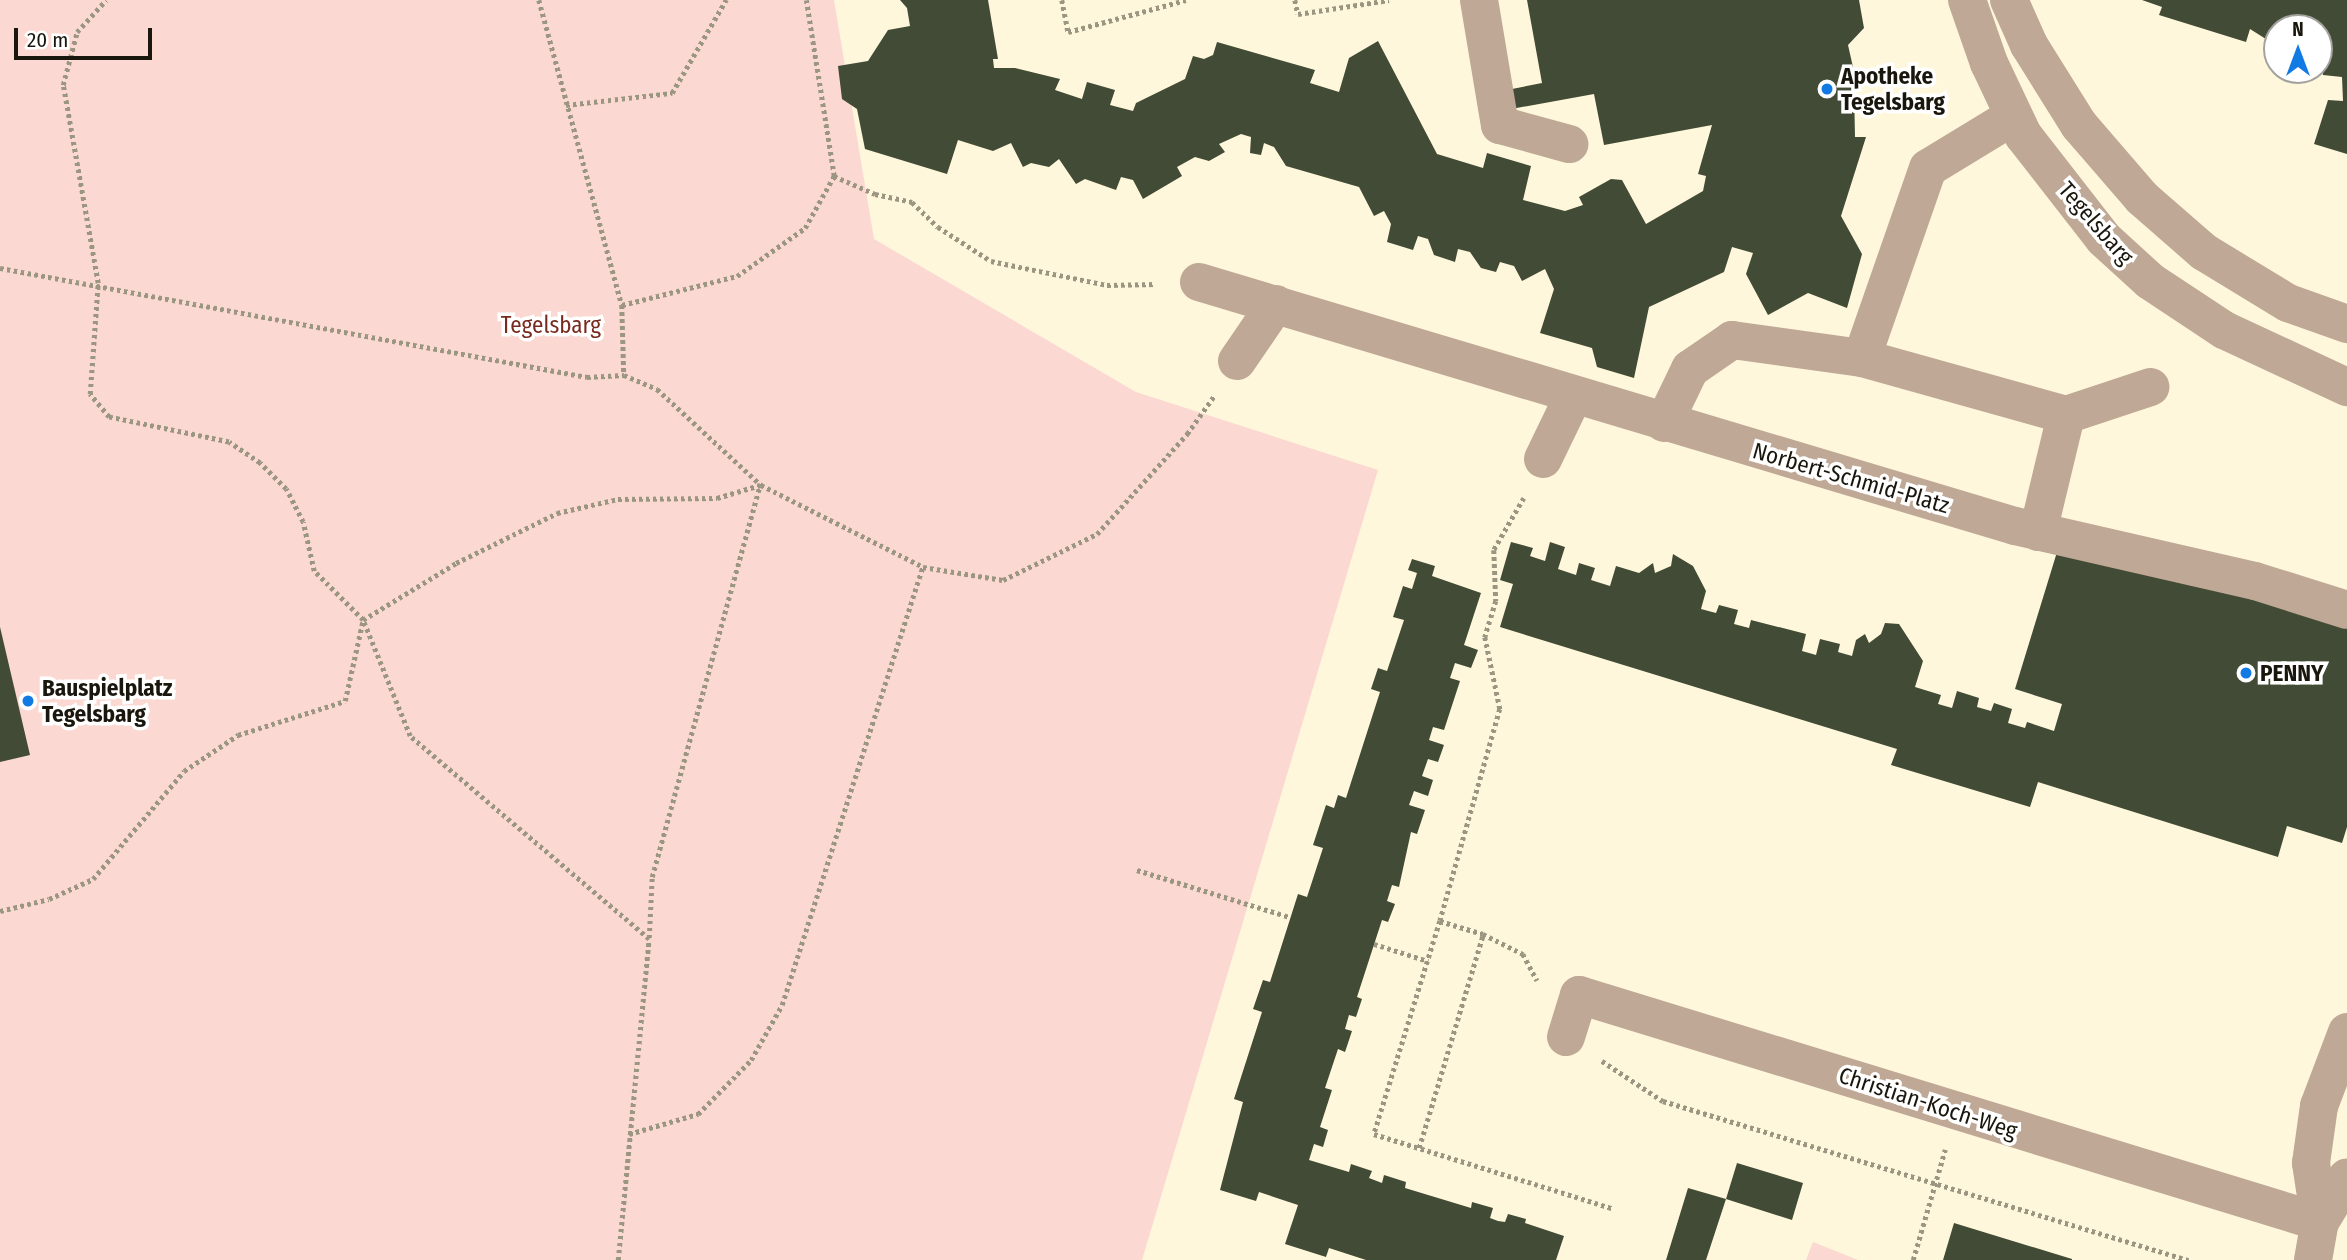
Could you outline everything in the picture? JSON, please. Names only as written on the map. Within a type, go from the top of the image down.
[{"type":"street","points":[[1479,0],[1500,125],[1569,144]]},
{"type":"street","name":"Tegelsbarg","points":[[1967,0],[2012,117],[2104,239],[2150,281],[2224,330],[2347,387]]},
{"type":"street","points":[[2010,0],[2029,45],[2079,125],[2142,198],[2204,252],[2288,303],[2347,324]]},
{"type":"street","points":[[1862,358],[1928,168],[2012,117]]},
{"type":"street","name":"Norbert-Schmid-Platz","points":[[1199,282],[1664,423],[2038,532],[2255,581],[2347,610]]},
{"type":"street","points":[[1237,361],[1276,304]]},
{"type":"street","points":[[1664,423],[1690,369],[1732,340],[1862,358],[2066,415],[2150,387]]},
{"type":"street","points":[[1543,459],[1574,395]]},
{"type":"street","points":[[2038,532],[2066,415]]},
{"type":"street","name":"Christian-Koch-Weg","points":[[1566,1037],[1579,995],[1956,1113],[2320,1222]]},
{"type":"street","points":[[2313,1260],[2320,1222],[2311,1163],[2319,1106],[2347,1032]]},
{"type":"street","points":[[2320,1222],[2347,1177]]},
{"type":"path","points":[[106,0],[77,32],[63,85],[98,283],[90,394],[109,417],[229,442],[260,463],[286,489],[303,522],[314,571],[363,620],[410,736],[649,939]]},
{"type":"path","points":[[539,0],[622,305],[624,375]]},
{"type":"path","points":[[566,105],[672,93],[726,0]]},
{"type":"path","points":[[622,305],[737,276],[804,228],[834,176],[806,0]]},
{"type":"path","points":[[1062,0],[1068,32],[1186,0]]},
{"type":"path","points":[[1295,0],[1298,14],[1389,0]]},
{"type":"path","points":[[834,176],[875,194],[912,202],[938,227],[991,261],[1107,285],[1199,282]]},
{"type":"path","points":[[0,268],[98,283],[587,377],[624,375],[657,389],[761,485],[923,567],[1003,580],[1097,534],[1187,435],[1237,361]]},
{"type":"path","points":[[1543,459],[1494,550],[1496,601],[1485,637],[1500,709],[1440,921],[1374,1134],[1612,1208]]},
{"type":"path","points":[[0,911],[49,899],[93,879],[184,771],[238,735],[345,701],[363,620],[456,563],[557,513],[618,499],[717,498],[761,485]]},
{"type":"path","points":[[618,1260],[649,939],[652,877],[761,485]]},
{"type":"path","points":[[629,1134],[698,1114],[751,1059],[782,1006],[923,567]]},
{"type":"path","points":[[1137,870],[1290,917]]},
{"type":"path","points":[[1440,921],[1483,934],[1523,954],[1566,1037],[1663,1101],[1934,1186],[2188,1260]]},
{"type":"path","points":[[1419,1148],[1483,934]]},
{"type":"path","points":[[1374,944],[1428,961]]},
{"type":"path","points":[[1913,1260],[1956,1113]]},
{"type":"green space","name":"Tegelsbarg","points":[[0,0],[834,0],[874,239],[1136,392],[1378,470],[1142,1260],[0,1260]]},
{"type":"green space","points":[[1813,1242],[1858,1260],[1806,1260]]},
{"type":"building","points":[[900,0],[988,0],[998,59],[993,59],[994,68],[1015,68],[1060,79],[1055,90],[1082,99],[1087,82],[1115,90],[1110,105],[1133,111],[1136,103],[1185,79],[1193,56],[1204,59],[1213,55],[1217,42],[1315,70],[1310,83],[1339,92],[1349,58],[1378,41],[1437,154],[1483,168],[1487,153],[1531,166],[1523,200],[1565,211],[1583,205],[1579,197],[1611,179],[1622,180],[1646,224],[1703,191],[1706,176],[1698,174],[1712,125],[1604,145],[1594,94],[1511,109],[1507,90],[1542,83],[1527,0],[1859,0],[1864,28],[1848,45],[1855,76],[1843,77],[1844,86],[1854,87],[1855,137],[1866,137],[1841,216],[1862,254],[1847,308],[1808,293],[1768,315],[1746,274],[1753,253],[1732,247],[1724,272],[1649,307],[1634,378],[1597,367],[1592,348],[1540,333],[1554,289],[1545,269],[1522,281],[1514,266],[1500,262],[1496,272],[1481,268],[1470,252],[1458,249],[1455,262],[1434,255],[1428,239],[1418,236],[1413,250],[1387,242],[1391,224],[1384,211],[1374,216],[1359,187],[1286,166],[1274,147],[1264,143],[1261,155],[1250,153],[1251,137],[1241,134],[1219,144],[1225,152],[1209,161],[1195,157],[1177,167],[1182,176],[1143,199],[1133,180],[1121,177],[1116,190],[1085,179],[1076,184],[1059,159],[1049,167],[1031,163],[1023,167],[1011,143],[993,151],[958,140],[947,174],[865,149],[857,109],[842,99],[838,66],[868,61],[888,30],[910,26],[907,8]]},
{"type":"building","points":[[2142,0],[2347,0],[2347,154],[2314,144],[2328,100],[2343,101],[2342,77],[2333,76],[2333,14],[2263,14],[2263,37],[2250,29],[2246,42],[2159,15],[2162,7]]},
{"type":"building","points":[[2061,539],[2347,627],[2347,827],[2342,843],[2287,826],[2278,857],[2038,782],[2030,807],[1891,765],[1897,749],[1500,627],[1513,584],[1500,580],[1511,542],[1533,548],[1530,556],[1545,561],[1550,542],[1565,547],[1558,569],[1576,575],[1579,563],[1595,568],[1591,580],[1610,586],[1616,566],[1639,573],[1653,563],[1655,573],[1671,566],[1673,554],[1693,566],[1706,591],[1701,609],[1716,613],[1719,605],[1738,610],[1734,624],[1749,628],[1751,620],[1806,634],[1802,651],[1816,655],[1820,639],[1840,644],[1838,652],[1852,656],[1856,640],[1865,634],[1869,643],[1881,634],[1885,623],[1899,624],[1923,661],[1915,687],[1941,695],[1938,704],[1952,708],[1957,691],[1979,698],[1977,707],[1991,711],[1994,703],[2012,709],[2008,723],[2025,728],[2027,722],[2054,731],[2062,704],[2015,689]]},
{"type":"building","points":[[1412,559],[1435,566],[1432,576],[1481,593],[1464,645],[1478,650],[1471,668],[1455,663],[1450,678],[1460,681],[1444,730],[1433,727],[1429,740],[1444,745],[1438,762],[1428,759],[1422,776],[1433,780],[1428,796],[1414,791],[1409,805],[1425,810],[1417,834],[1411,832],[1399,887],[1392,885],[1387,901],[1395,904],[1388,922],[1382,920],[1357,997],[1362,999],[1356,1017],[1349,1015],[1345,1029],[1352,1031],[1345,1052],[1338,1049],[1325,1088],[1332,1090],[1320,1127],[1328,1130],[1323,1147],[1314,1144],[1309,1160],[1349,1172],[1351,1164],[1372,1171],[1369,1178],[1382,1183],[1384,1175],[1406,1182],[1405,1188],[1471,1208],[1472,1202],[1493,1208],[1490,1218],[1498,1221],[1505,1222],[1508,1214],[1526,1219],[1525,1223],[1564,1236],[1556,1260],[1366,1260],[1329,1248],[1326,1257],[1285,1244],[1298,1205],[1259,1192],[1256,1201],[1220,1190],[1243,1102],[1234,1099],[1262,1012],[1253,1009],[1263,980],[1270,982],[1298,894],[1307,897],[1323,848],[1313,845],[1326,805],[1334,808],[1338,795],[1346,798],[1380,692],[1371,689],[1378,668],[1387,671],[1404,620],[1393,617],[1403,586],[1412,589],[1417,573],[1408,570]]},
{"type":"building","points":[[0,627],[30,755],[0,762]]},
{"type":"building","points":[[1737,1163],[1803,1183],[1792,1220],[1726,1199]]},
{"type":"building","points":[[1688,1188],[1726,1199],[1706,1260],[1666,1260]]},
{"type":"building","points":[[1954,1223],[2072,1259],[2072,1260],[1943,1260]]},
{"type":"place","name":"Apotheke Tegelsbarg","points":[[1827,89]]},
{"type":"place","name":"PENNY","points":[[2246,673]]},
{"type":"place","name":"Bauspielplatz Tegelsbarg","points":[[28,701]]}]
